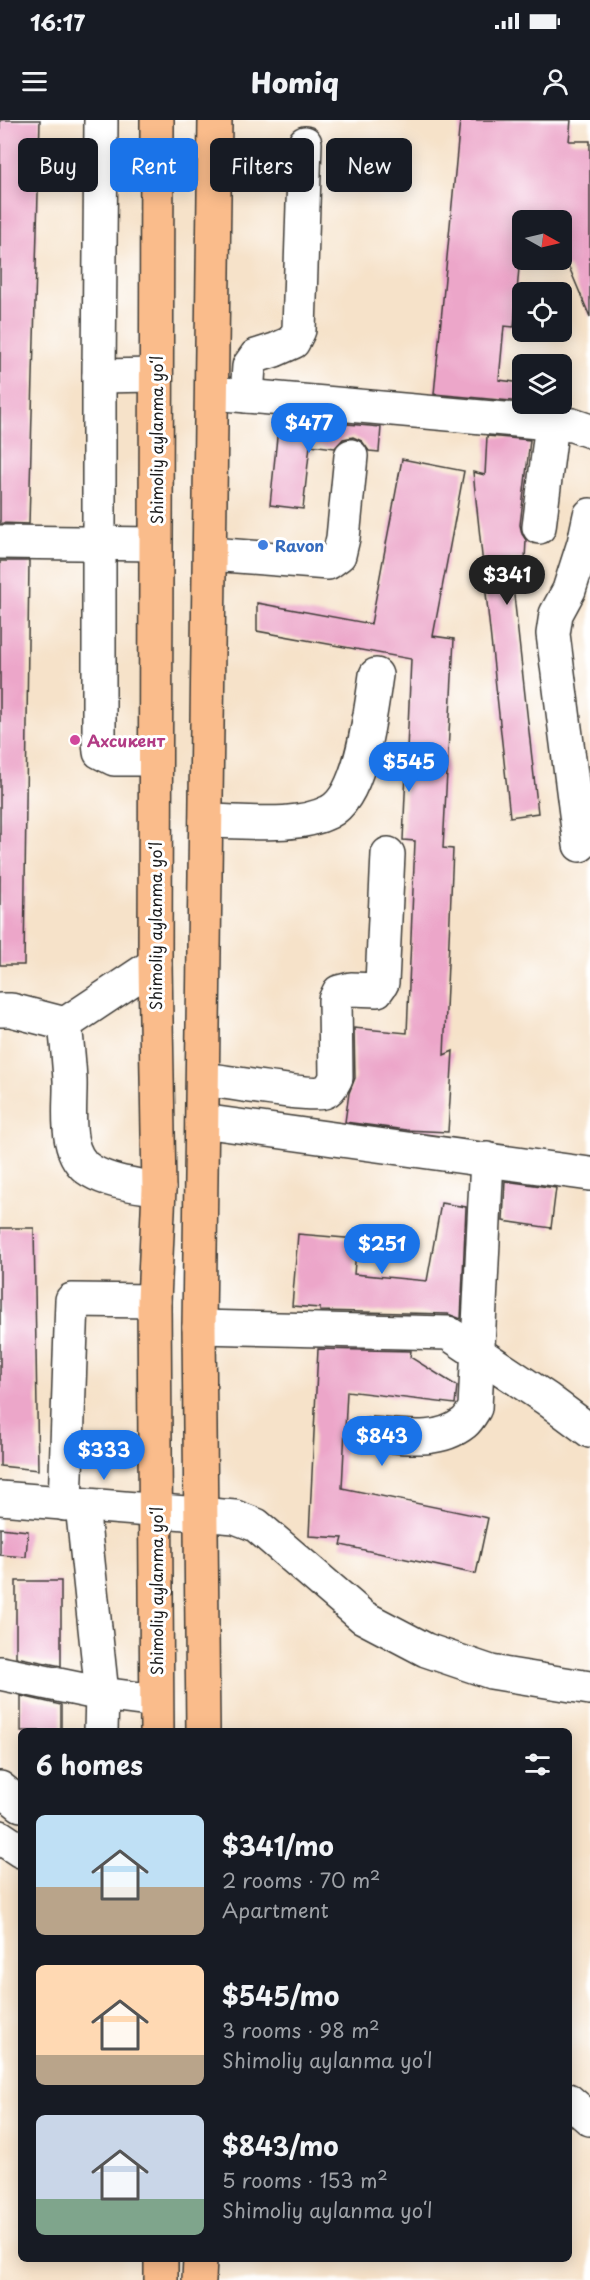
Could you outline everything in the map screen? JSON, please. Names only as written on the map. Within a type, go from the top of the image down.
[{"type":"main road","name":"Shimoliy aylanma yoʻl","points":[[156,1716],[154,1301],[159,1189],[155,964],[157,120]]},
{"type":"main road","points":[[203,1728],[199,1327],[215,120]]},
{"type":"main road","points":[[161,2262],[161,2280]]},
{"type":"main road","points":[[199,2280],[200,2262]]},
{"type":"street","points":[[101,120],[100,752],[114,759],[155,759]]},
{"type":"street","points":[[247,396],[249,366],[256,356],[293,342],[299,330],[303,192]]},
{"type":"street","points":[[99,376],[156,375]]},
{"type":"street","points":[[213,393],[572,425],[590,431]]},
{"type":"street","points":[[539,527],[552,423]]},
{"type":"street","points":[[210,555],[328,563],[339,555],[343,538],[351,456]]},
{"type":"street","points":[[580,845],[553,634],[556,614],[569,590],[585,543],[590,515]]},
{"type":"street","points":[[0,542],[155,544]]},
{"type":"street","points":[[206,820],[283,822],[311,818],[331,811],[345,797],[356,774],[366,738],[376,675]]},
{"type":"street","points":[[202,1079],[300,1091],[324,1092],[331,1088],[336,1078],[335,1000],[339,992],[351,989],[377,990],[382,983],[388,854]]},
{"type":"street","points":[[0,1010],[11,1010],[65,1024],[155,964]]},
{"type":"street","points":[[65,1024],[70,1081],[69,1118],[72,1145],[79,1160],[90,1171],[117,1181],[159,1189]]},
{"type":"street","points":[[202,1121],[590,1174]]},
{"type":"street","points":[[371,1434],[426,1437],[445,1434],[465,1423],[475,1408],[487,1159]]},
{"type":"street","points":[[101,1728],[102,1694],[74,1505],[72,1300],[154,1301]]},
{"type":"street","points":[[199,1327],[448,1333],[547,1399],[590,1431]]},
{"type":"street","points":[[0,1498],[235,1517],[256,1525],[363,1617],[426,1650],[491,1672],[590,1688]]},
{"type":"street","points":[[0,1673],[102,1694],[156,1716]]},
{"type":"street","points":[[0,1788],[18,1803]]},
{"type":"street","points":[[0,1837],[18,1849]]},
{"type":"street","points":[[572,2103],[590,2119]]},
{"type":"building","points":[[0,120],[40,120],[40,138],[18,138],[18,192],[38,192],[29,524],[0,523]]},
{"type":"building","points":[[460,120],[571,120],[569,141],[590,141],[590,317],[570,270],[572,210],[512,210],[512,270],[519,270],[518,282],[512,282],[512,327],[504,326],[499,380],[512,382],[512,401],[434,394]]},
{"type":"building","points":[[279,418],[381,427],[379,452],[369,451],[362,441],[353,437],[343,439],[335,448],[310,445],[303,509],[270,505]]},
{"type":"building","points":[[487,436],[530,440],[520,525],[526,540],[525,560],[510,559],[538,813],[510,817],[473,472],[485,475]]},
{"type":"building","points":[[402,459],[464,471],[433,636],[454,639],[443,848],[453,849],[444,1055],[453,1051],[448,1132],[406,1130],[345,1122],[349,1093],[355,1078],[354,1028],[407,1033],[415,841],[403,840],[411,659],[257,631],[257,603],[371,624]]},
{"type":"building","points":[[0,561],[29,561],[24,965],[0,965]]},
{"type":"building","points":[[505,1181],[556,1188],[551,1228],[503,1221]]},
{"type":"building","points":[[441,1203],[466,1207],[461,1319],[448,1314],[320,1311],[320,1308],[292,1306],[298,1234],[357,1239],[354,1274],[427,1281]]},
{"type":"building","points":[[0,1228],[34,1228],[38,1470],[0,1466]]},
{"type":"building","points":[[318,1349],[411,1351],[410,1357],[457,1386],[455,1404],[347,1391],[342,1488],[488,1518],[476,1574],[341,1545],[343,1538],[309,1536]]},
{"type":"building","points":[[0,1528],[28,1531],[26,1557],[0,1555]]},
{"type":"building","points":[[16,1581],[61,1581],[61,1666],[16,1657]]},
{"type":"building","points":[[21,1696],[61,1705],[61,1728],[21,1728]]},
{"type":"place","name":"Ravon","points":[[263,545]]},
{"type":"place","name":"Ахсикент","points":[[75,740]]}]
